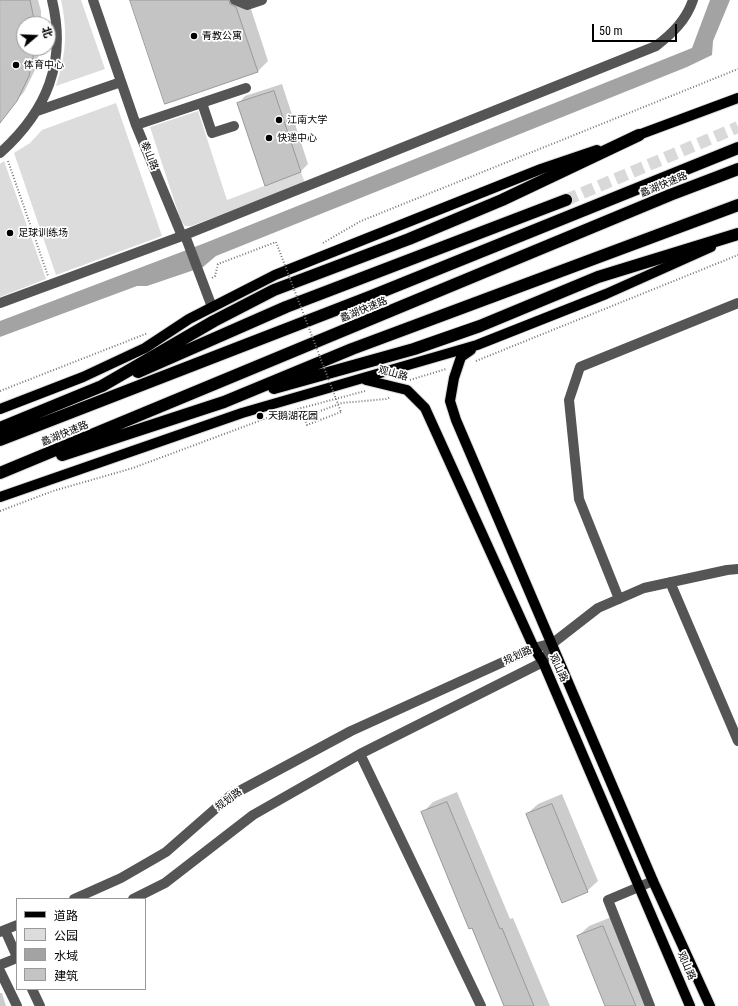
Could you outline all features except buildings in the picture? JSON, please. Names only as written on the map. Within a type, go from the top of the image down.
[{"type":"highway","points":[[102,386],[214,321],[274,290],[329,268],[410,239],[502,200],[639,135]]},
{"type":"highway","name":"蠡湖快速路","points":[[0,440],[369,297],[738,148]]},
{"type":"highway","name":"蠡湖快速路","points":[[0,474],[670,195],[738,169]]},
{"type":"highway","points":[[0,428],[154,365],[286,307],[566,200]]},
{"type":"highway","points":[[224,402],[352,349],[738,205]]},
{"type":"highway","points":[[0,474],[224,402],[414,349],[480,326],[598,277],[738,235]]},
{"type":"main road","points":[[0,409],[83,377],[145,348],[189,319],[275,275],[534,172],[738,98]]},
{"type":"main road","points":[[0,497],[242,413],[364,379],[477,345],[606,294],[738,235]]},
{"type":"main road","name":"观山路","points":[[477,345],[461,357],[454,378],[450,401],[456,420],[553,643],[653,881],[710,1006]]},
{"type":"main road","name":"观山路","points":[[364,379],[407,390],[425,408],[534,648],[543,662],[690,1006]]},
{"type":"street","points":[[2,151],[42,104],[51,81],[57,55],[56,18],[52,0]]},
{"type":"street","name":"泰山路","points":[[93,0],[136,125],[184,237],[212,308]]},
{"type":"street","points":[[235,0],[247,5],[262,0]]},
{"type":"street","points":[[0,303],[184,237],[656,46],[679,26],[689,12],[693,0]]},
{"type":"street","points":[[37,111],[121,82]]},
{"type":"street","points":[[136,125],[246,88]]},
{"type":"street","points":[[202,103],[212,133],[234,126]]},
{"type":"street","points":[[619,599],[579,499],[569,400],[580,367],[738,304]]},
{"type":"street","points":[[553,643],[598,608],[644,588],[738,569]]},
{"type":"street","points":[[670,582],[738,741]]},
{"type":"street","name":"规划路","points":[[76,898],[121,878],[166,852],[230,796],[351,731],[534,648],[553,643]]},
{"type":"street","name":"规划路","points":[[135,898],[165,883],[253,815],[360,754],[543,662],[553,643]]},
{"type":"street","points":[[360,754],[481,1006]]},
{"type":"street","points":[[650,1006],[608,900],[653,881]]},
{"type":"street","points":[[16,925],[2,931],[16,955]]},
{"type":"street","points":[[0,965],[16,957]]},
{"type":"street","points":[[0,971],[17,1006]]},
{"type":"street","points":[[32,990],[40,1006]]},
{"type":"path","points":[[322,244],[361,221],[738,69]]},
{"type":"path","points":[[2,151],[51,284]]},
{"type":"path","points":[[218,264],[276,242],[341,412],[307,425],[304,417],[342,403],[386,399],[407,390]]},
{"type":"path","points":[[0,391],[150,332]]},
{"type":"green space","points":[[61,0],[81,0],[105,69],[56,86],[62,64],[65,43],[65,23]]},
{"type":"green space","points":[[116,103],[162,236],[56,275],[14,153],[30,143],[42,130]]},
{"type":"green space","points":[[198,111],[227,200],[301,172],[305,183],[191,226],[185,226],[181,221],[150,127]]},
{"type":"green space","name":"足球训练场","points":[[4,161],[46,279],[0,297],[0,164]]},
{"type":"water","points":[[710,0],[730,0],[713,41],[712,55],[687,67],[216,256],[203,267],[147,286],[137,286],[0,337],[0,321],[205,243],[692,48]]},
{"type":"tunnel","points":[[566,200],[738,127]]},
{"type":"place","name":"青教公寓","points":[[194,36]]},
{"type":"place","name":"体育中心","points":[[16,65]]},
{"type":"place","name":"江南大学","points":[[279,120]]},
{"type":"place","name":"快递中心","points":[[269,138]]},
{"type":"place","name":"足球训练场","points":[[10,233]]},
{"type":"place","name":"天鹅湖花园","points":[[260,416]]}]
